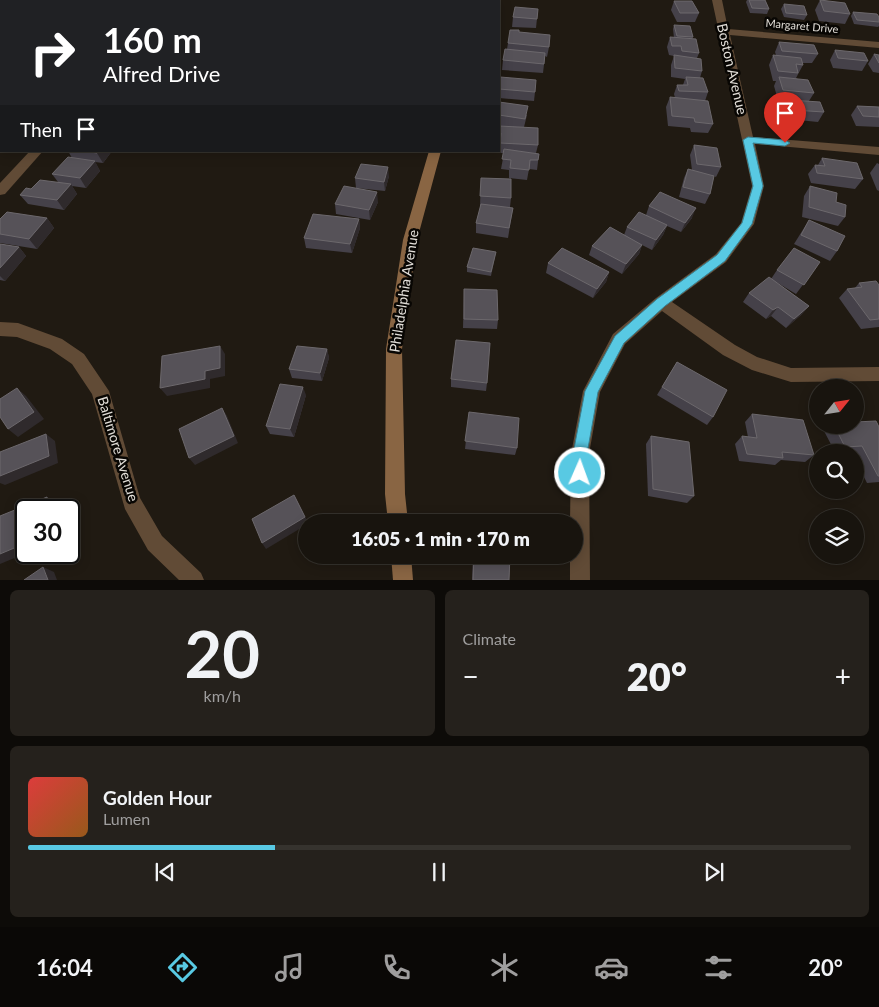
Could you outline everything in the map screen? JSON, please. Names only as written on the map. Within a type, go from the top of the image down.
[{"type":"main road","name":"Philadelphia Avenue","points":[[397,514],[395,494],[394,349],[410,240],[435,152]]},
{"type":"main road","points":[[402,564],[403,580]]},
{"type":"street","name":"Boston Avenue","points":[[580,580],[580,454],[592,391],[620,339],[661,302],[721,258],[747,224],[758,186],[717,0]]},
{"type":"street","name":"Margaret Drive","points":[[724,32],[879,45]]},
{"type":"street","points":[[748,140],[879,151]]},
{"type":"street","points":[[0,191],[36,152]]},
{"type":"street","points":[[661,302],[729,350],[752,363],[791,375],[879,374]]},
{"type":"street","name":"Baltimore Avenue","points":[[0,329],[18,330],[56,344],[78,359],[100,391],[132,502],[155,543],[194,580]]},
{"type":"building","points":[[749,0],[765,0],[769,9],[752,8]]},
{"type":"building","points":[[820,0],[845,3],[850,14],[824,11]]},
{"type":"building","points":[[674,1],[692,1],[699,13],[680,13]]},
{"type":"building","points":[[784,4],[804,6],[807,15],[786,13]]},
{"type":"building","points":[[515,7],[538,9],[537,19],[513,17]]},
{"type":"building","points":[[853,12],[877,14],[879,22],[857,20]]},
{"type":"building","points":[[674,25],[690,26],[693,37],[677,36]]},
{"type":"building","points":[[510,30],[550,35],[549,47],[508,43]]},
{"type":"building","points":[[670,37],[696,39],[699,53],[682,51],[681,46],[672,46]]},
{"type":"building","points":[[779,42],[814,45],[818,54],[782,51]]},
{"type":"building","points":[[505,49],[545,53],[544,64],[503,60]]},
{"type":"building","points":[[835,50],[864,53],[868,61],[838,58]]},
{"type":"building","points":[[874,54],[879,55],[879,63]]},
{"type":"building","points":[[674,55],[701,59],[702,71],[675,68]]},
{"type":"building","points":[[773,55],[801,58],[803,65],[796,64],[798,73],[778,71]]},
{"type":"building","points":[[500,77],[536,80],[535,92],[500,89]]},
{"type":"building","points":[[686,77],[703,78],[708,92],[679,91],[677,85],[688,85]]},
{"type":"building","points":[[779,77],[808,80],[814,93],[783,90]]},
{"type":"building","points":[[670,97],[708,101],[713,124],[695,122],[694,118],[672,116]]},
{"type":"building","points":[[790,100],[820,102],[824,112],[793,110]]},
{"type":"building","points":[[500,102],[528,106],[525,119],[500,115]]},
{"type":"building","points":[[857,106],[879,107],[879,117],[863,116]]},
{"type":"building","points":[[500,126],[538,128],[538,145],[500,143]]},
{"type":"building","points":[[694,145],[717,148],[721,167],[697,164]]},
{"type":"building","points":[[504,149],[539,154],[538,160],[530,160],[529,170],[510,168],[511,160],[502,159]]},
{"type":"building","points":[[68,157],[95,161],[80,178],[52,174]]},
{"type":"building","points":[[822,158],[857,163],[863,179],[817,173],[815,165],[825,166]]},
{"type":"building","points":[[361,164],[388,167],[384,182],[355,178]]},
{"type":"building","points":[[688,169],[714,176],[710,194],[683,187]]},
{"type":"building","points":[[481,178],[511,179],[511,198],[480,196]]},
{"type":"building","points":[[40,180],[71,184],[57,200],[20,195],[26,188],[31,189]]},
{"type":"building","points":[[344,186],[377,192],[369,210],[335,204]]},
{"type":"building","points":[[810,186],[837,193],[836,202],[846,205],[845,217],[809,207]]},
{"type":"building","points":[[660,192],[696,208],[685,223],[649,206]]},
{"type":"building","points":[[481,204],[513,208],[509,228],[476,223]]},
{"type":"building","points":[[7,212],[47,218],[29,239],[0,234],[0,219]]},
{"type":"building","points":[[639,212],[667,225],[656,240],[627,227]]},
{"type":"building","points":[[313,214],[359,219],[350,244],[304,238]]},
{"type":"building","points":[[809,220],[845,236],[837,251],[801,235]]},
{"type":"building","points":[[610,227],[642,245],[626,264],[592,246]]},
{"type":"building","points":[[0,244],[19,247],[0,268]]},
{"type":"building","points":[[473,248],[496,252],[491,272],[467,267]]},
{"type":"building","points":[[562,248],[609,272],[597,289],[548,263]]},
{"type":"building","points":[[794,248],[820,262],[804,285],[777,270]]},
{"type":"building","points":[[769,277],[809,306],[794,319],[778,307],[773,310],[749,293]]},
{"type":"building","points":[[876,281],[879,285],[879,319],[870,320],[847,289],[862,287],[859,283]]},
{"type":"building","points":[[464,289],[497,290],[498,320],[464,319]]},
{"type":"building","points":[[456,340],[490,343],[487,383],[451,379]]},
{"type":"building","points":[[220,346],[220,368],[205,371],[205,379],[160,388],[162,356]]},
{"type":"building","points":[[297,346],[327,349],[320,373],[289,369]]},
{"type":"building","points":[[677,362],[727,390],[713,417],[662,387]]},
{"type":"building","points":[[280,384],[303,387],[290,429],[266,426]]},
{"type":"building","points":[[17,388],[34,412],[8,429],[0,417],[0,399]]},
{"type":"building","points":[[222,408],[234,436],[189,458],[179,429]]},
{"type":"building","points":[[469,412],[519,418],[517,448],[465,441]]},
{"type":"building","points":[[752,414],[803,420],[811,444],[809,444],[809,455],[782,452],[783,458],[747,454],[742,436],[757,438]]},
{"type":"building","points":[[876,421],[879,427],[879,476],[864,450],[864,444],[844,444],[838,434],[864,434],[864,422]]},
{"type":"building","points":[[46,434],[49,456],[0,476],[0,452]]},
{"type":"building","points":[[651,436],[689,442],[694,496],[653,489]]},
{"type":"building","points":[[294,495],[304,514],[298,514],[298,521],[262,543],[252,519]]},
{"type":"building","points":[[15,510],[15,548],[0,554],[0,516]]},
{"type":"building","points":[[474,564],[510,564],[509,580],[473,580]]},
{"type":"building","points":[[43,567],[48,580],[24,580]]},
{"type":"route","points":[[580,473],[580,454],[592,391],[620,339],[661,302],[721,258],[747,224],[758,186],[748,140],[785,143]]}]
